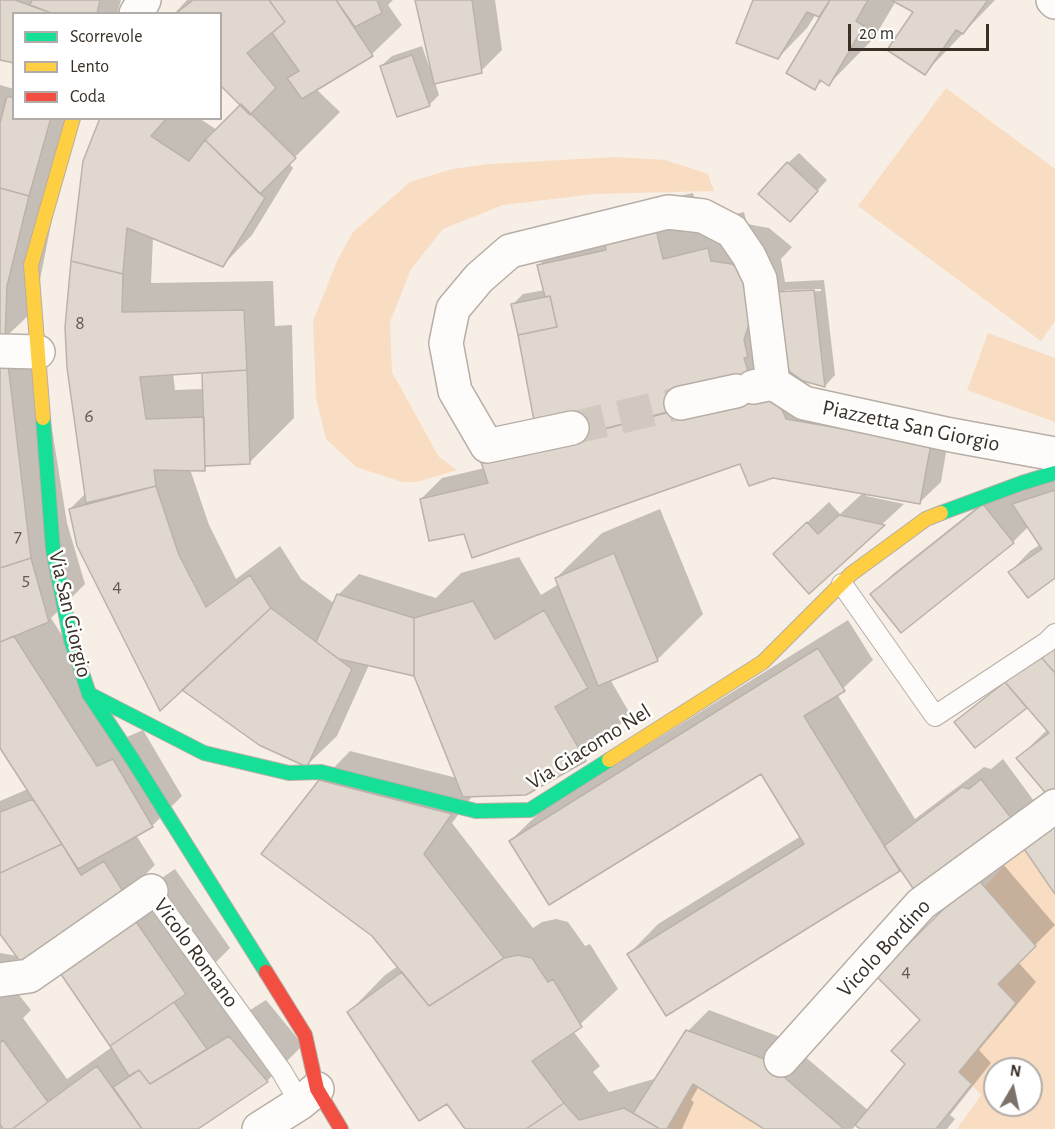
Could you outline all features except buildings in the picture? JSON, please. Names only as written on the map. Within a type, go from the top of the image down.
[{"type":"street","name":"Via San Giorgio","points":[[72,120],[31,265],[53,550],[71,640],[89,694],[305,1035],[309,1096],[341,1129]]},
{"type":"street","points":[[572,428],[487,446],[455,391],[446,343],[453,309],[479,278],[510,251],[668,212],[703,216],[732,231],[749,256],[760,279],[754,387],[681,403]]},
{"type":"street","points":[[0,351],[38,352]]},
{"type":"street","name":"Piazzetta San Giorgio","points":[[754,387],[804,403],[951,435],[1055,454]]},
{"type":"street","name":"Via Giacomo Nel","points":[[89,694],[204,753],[289,773],[321,772],[476,811],[530,810],[763,662],[851,574],[926,519],[1055,473]]},
{"type":"street","name":"Vicolo Bordino","points":[[781,1060],[921,904],[1055,806]]},
{"type":"street","name":"Vicolo Romano","points":[[0,980],[29,975],[151,891]]},
{"type":"street","points":[[259,1129],[309,1096]]},
{"type":"lane","points":[[842,584],[935,716],[1047,642],[1055,634]]},
{"type":"lane","name":"Vicolo Romano","points":[[151,891],[282,1072],[309,1096]]},
{"type":"shaded area","points":[[946,88],[1055,169],[1055,321],[1041,341],[858,206]]},
{"type":"shaded area","points":[[615,157],[665,160],[708,174],[714,191],[594,194],[503,205],[443,229],[411,269],[390,322],[392,372],[439,457],[457,470],[417,482],[402,482],[356,467],[326,439],[316,398],[313,321],[338,259],[353,232],[410,182],[452,169],[489,164]]},
{"type":"shaded area","points":[[988,333],[1055,358],[1055,422],[967,390]]},
{"type":"shaded area","points":[[1022,846],[1055,894],[1055,1129],[957,1129],[981,1095],[959,1072],[1016,1004],[998,984],[984,887]]},
{"type":"shaded area","points":[[693,1084],[764,1129],[667,1129]]},
{"type":"tunnel","points":[[572,428],[681,403]]},
{"type":"traffic: fast","points":[[43,418],[53,550],[71,640],[89,694],[266,972]]},
{"type":"traffic: fast","points":[[941,513],[1055,473]]},
{"type":"traffic: fast","points":[[93,696],[204,753],[289,773],[321,772],[476,811],[530,810],[609,760]]},
{"type":"traffic: slow","points":[[43,418],[31,265],[72,120]]},
{"type":"traffic: slow","points":[[609,760],[763,662],[851,574],[926,519],[941,513]]},
{"type":"traffic: jam","points":[[266,972],[305,1035],[317,1089],[341,1129]]}]
